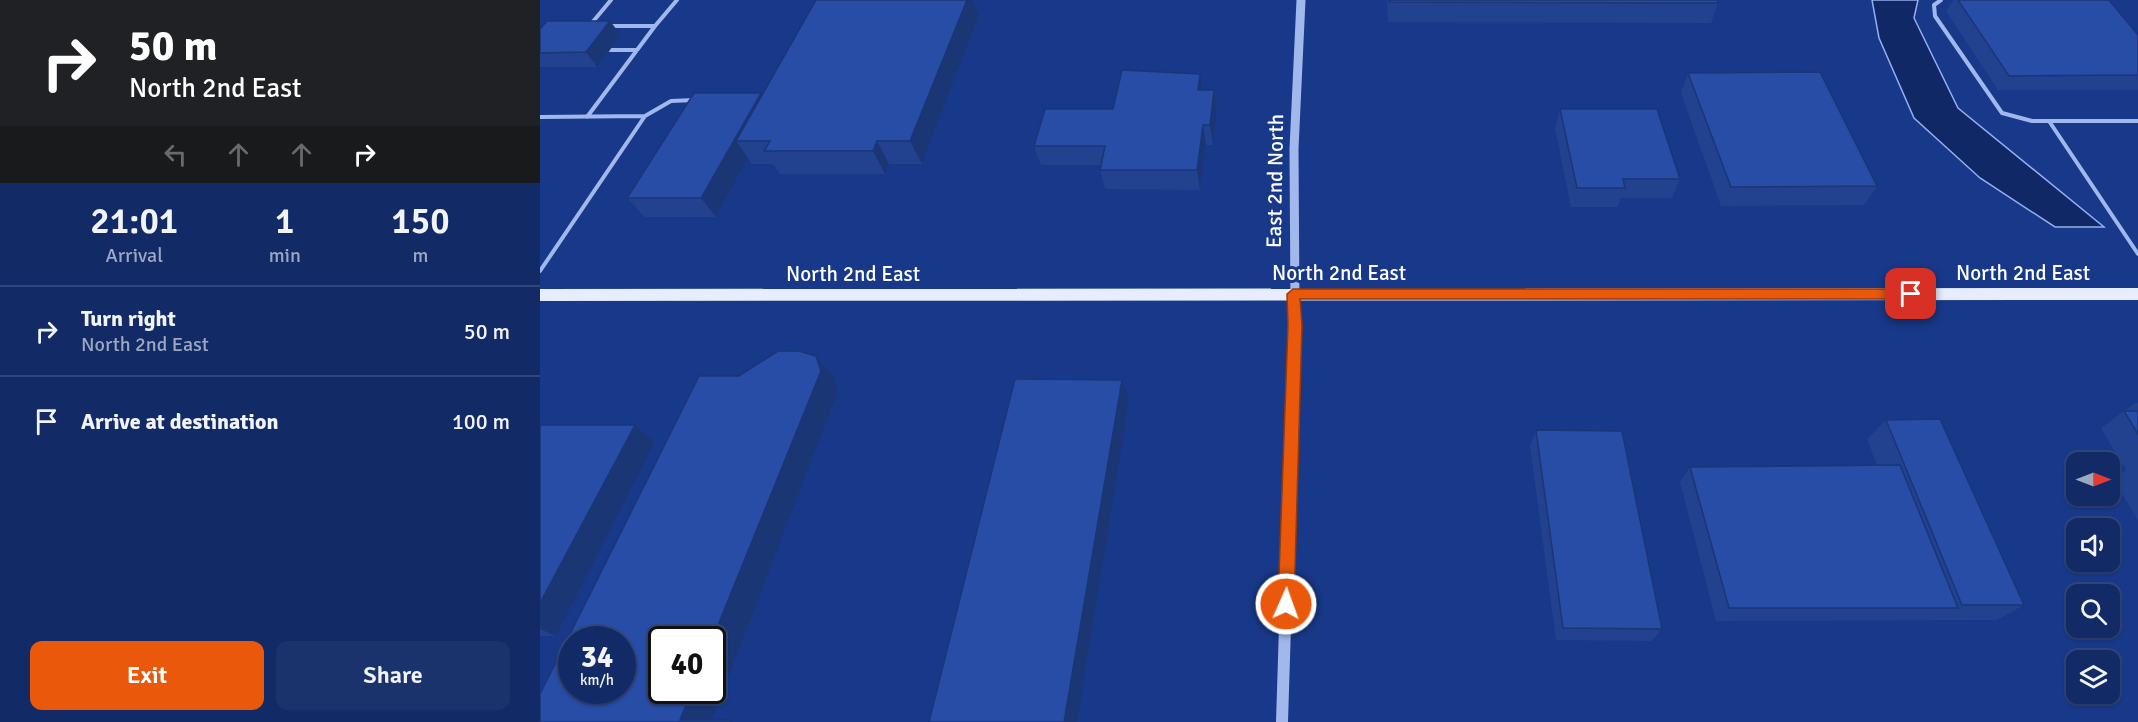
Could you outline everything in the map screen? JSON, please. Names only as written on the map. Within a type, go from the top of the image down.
[{"type":"main road","name":"North 2nd East","points":[[540,295],[2138,294]]},
{"type":"street","name":"East 2nd North","points":[[1282,722],[1295,325],[1293,294],[1294,149],[1301,0]]},
{"type":"lane","points":[[611,0],[590,27],[655,27]]},
{"type":"lane","points":[[587,117],[677,0]]},
{"type":"lane","points":[[1941,0],[1934,5],[1935,16],[2002,113],[2032,122],[2136,121],[2138,126]]},
{"type":"lane","points":[[610,50],[637,50]]},
{"type":"lane","points":[[540,271],[645,116],[671,101],[703,100]]},
{"type":"lane","points":[[540,117],[645,116]]},
{"type":"lane","points":[[2049,122],[2138,254]]},
{"type":"water","points":[[1872,0],[1918,0],[1914,18],[1958,108],[2104,227],[2055,227],[1980,178],[1914,118],[1879,38]]},
{"type":"building","points":[[816,0],[967,0],[910,141],[877,141],[873,151],[764,151],[770,141],[736,141]]},
{"type":"building","points":[[1389,0],[1717,0],[1718,3],[1389,2]]},
{"type":"building","points":[[1958,0],[2109,0],[2138,35],[2138,75],[2009,76]]},
{"type":"building","points":[[547,21],[610,21],[586,52],[540,53],[540,29]]},
{"type":"building","points":[[1122,70],[1200,74],[1198,90],[1214,90],[1210,125],[1203,125],[1197,170],[1100,170],[1105,146],[1034,146],[1045,109],[1113,109]]},
{"type":"building","points":[[1820,72],[1877,186],[1731,187],[1688,73]]},
{"type":"building","points":[[694,93],[761,93],[701,198],[627,198]]},
{"type":"building","points":[[1560,109],[1657,109],[1680,179],[1623,179],[1625,188],[1577,188]]},
{"type":"building","points":[[778,351],[799,351],[816,356],[821,371],[718,626],[648,626],[648,704],[686,704],[680,720],[731,720],[730,722],[540,722],[540,694],[558,658],[558,704],[636,704],[636,626],[574,626],[699,376],[739,376]]},
{"type":"building","points":[[1015,379],[1122,380],[1064,722],[929,722]]},
{"type":"building","points":[[2124,411],[2138,411],[2138,434]]},
{"type":"building","points":[[1940,419],[2024,605],[1962,605],[1886,420]]},
{"type":"building","points":[[540,425],[635,425],[540,603]]},
{"type":"building","points":[[1536,430],[1622,431],[1662,629],[1563,628]]},
{"type":"building","points":[[1900,465],[1958,608],[1729,608],[1690,467]]},
{"type":"route","points":[[1286,604],[1295,325],[1293,294],[1911,294]]}]
